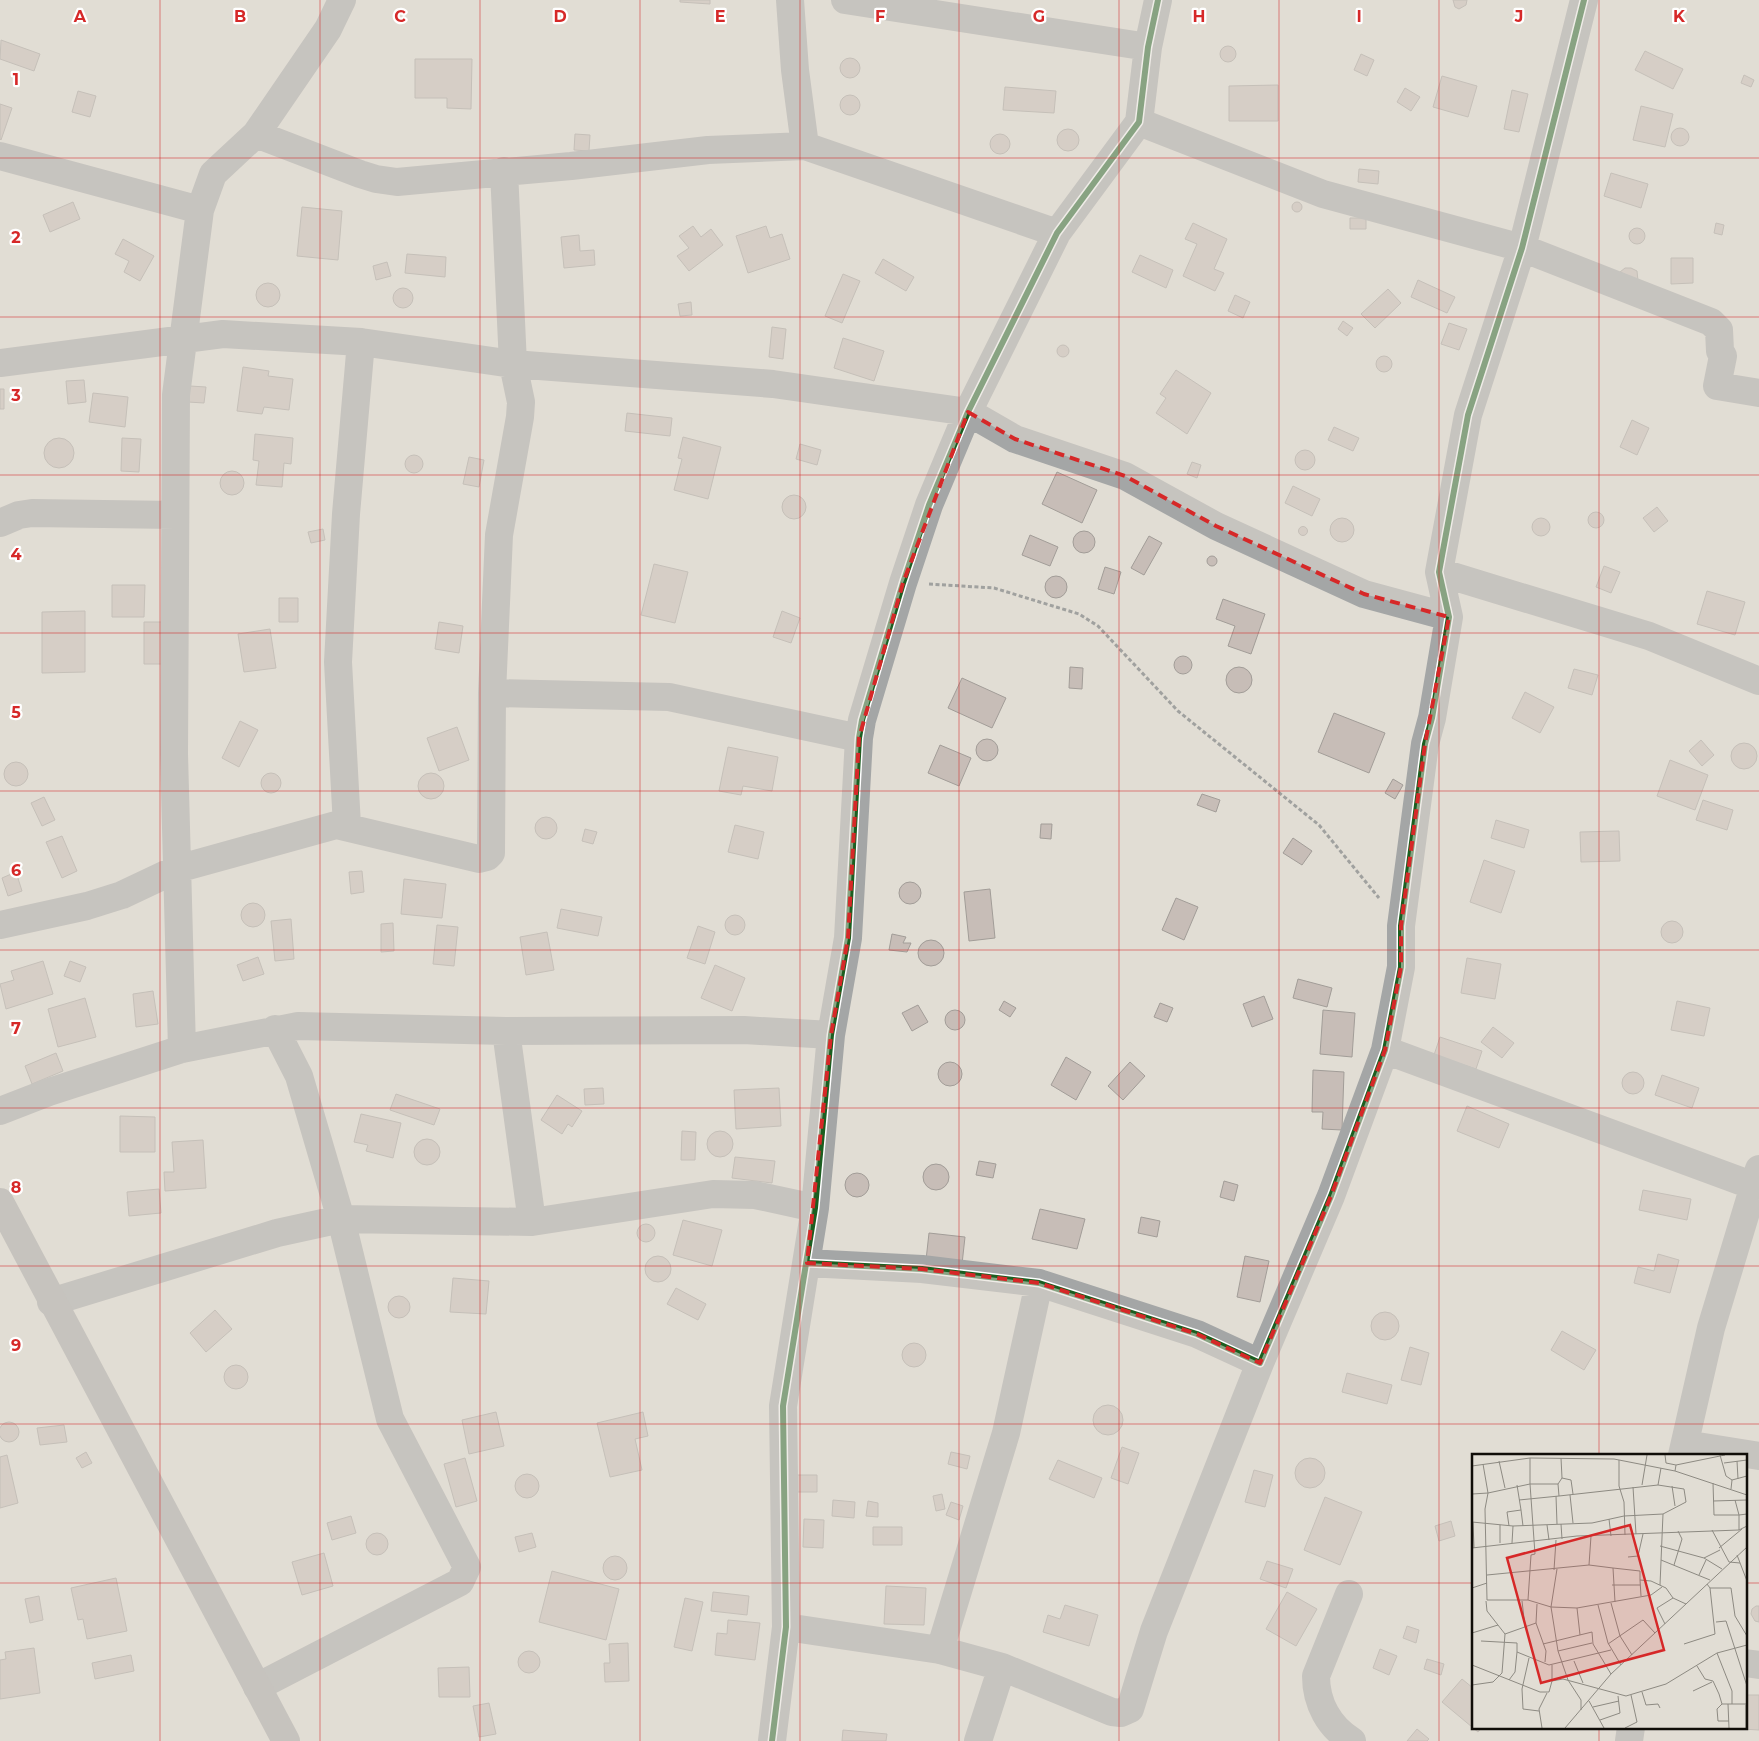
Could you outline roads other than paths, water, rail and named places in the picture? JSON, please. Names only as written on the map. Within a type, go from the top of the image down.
[{"type":"street","points":[[182,1049],[174,754],[176,395],[200,210],[214,174],[256,134],[328,29],[342,0]]},
{"type":"street","points":[[790,0],[795,70],[805,146]]},
{"type":"street","points":[[845,0],[1148,48]]},
{"type":"street","points":[[772,1741],[786,1627],[783,1406],[815,1208],[831,1035],[848,938],[859,738],[902,583],[929,505],[968,412],[1057,233],[1139,122],[1148,48],[1158,0]]},
{"type":"street","points":[[786,1627],[940,1650],[1002,1667],[1112,1712],[1121,1713],[1130,1709],[1154,1631],[1260,1363],[1331,1196],[1385,1050],[1400,967],[1401,926],[1425,744],[1432,718],[1449,617],[1438,572],[1468,415],[1522,248],[1584,0]]},
{"type":"street","points":[[1139,122],[1323,194],[1522,248],[1715,324],[1719,330],[1720,351],[1724,356],[1717,386],[1759,394]]},
{"type":"street","points":[[256,134],[376,179],[398,182],[504,170],[571,166],[708,150],[805,146],[1057,233]]},
{"type":"street","points":[[0,156],[200,210]]},
{"type":"street","points":[[0,925],[86,906],[122,895],[177,869],[336,825],[348,826],[479,859],[487,857],[492,848],[492,693],[499,535],[521,402],[513,364],[504,170]]},
{"type":"street","points":[[0,363],[182,341],[223,334],[361,342],[513,364],[773,384],[968,412],[1015,439],[1125,476],[1216,526],[1364,594],[1449,617]]},
{"type":"street","points":[[348,826],[338,662],[346,514],[361,342]]},
{"type":"street","points":[[0,523],[19,515],[32,513],[174,515]]},
{"type":"street","points":[[1438,572],[1649,636],[1759,681]]},
{"type":"street","points":[[492,693],[669,698],[859,738]]},
{"type":"street","points":[[0,1111],[50,1092],[182,1049],[275,1029],[298,1026],[506,1031],[744,1030],[831,1035]]},
{"type":"street","points":[[257,1687],[460,1582],[466,1572],[465,1562],[390,1419],[341,1219],[298,1076],[275,1029]]},
{"type":"street","points":[[506,1031],[532,1222]]},
{"type":"street","points":[[1385,1050],[1756,1177],[1711,1328],[1683,1450],[1734,1454]]},
{"type":"street","points":[[51,1302],[277,1233],[341,1219],[532,1222],[713,1194],[755,1196],[815,1208]]},
{"type":"street","points":[[0,1202],[51,1302],[286,1741]]},
{"type":"street","points":[[807,1263],[922,1270],[1039,1283],[1198,1334],[1260,1363]]},
{"type":"street","points":[[940,1650],[1006,1433],[1039,1283]]},
{"type":"street","points":[[1746,1455],[1759,1456]]},
{"type":"street","points":[[1349,1594],[1316,1676],[1316,1688],[1318,1699],[1328,1717],[1337,1729],[1352,1741]]},
{"type":"street","points":[[1746,1663],[1759,1665]]},
{"type":"street","points":[[978,1741],[1002,1667]]},
{"type":"street","points":[[1629,1741],[1631,1728]]}]
